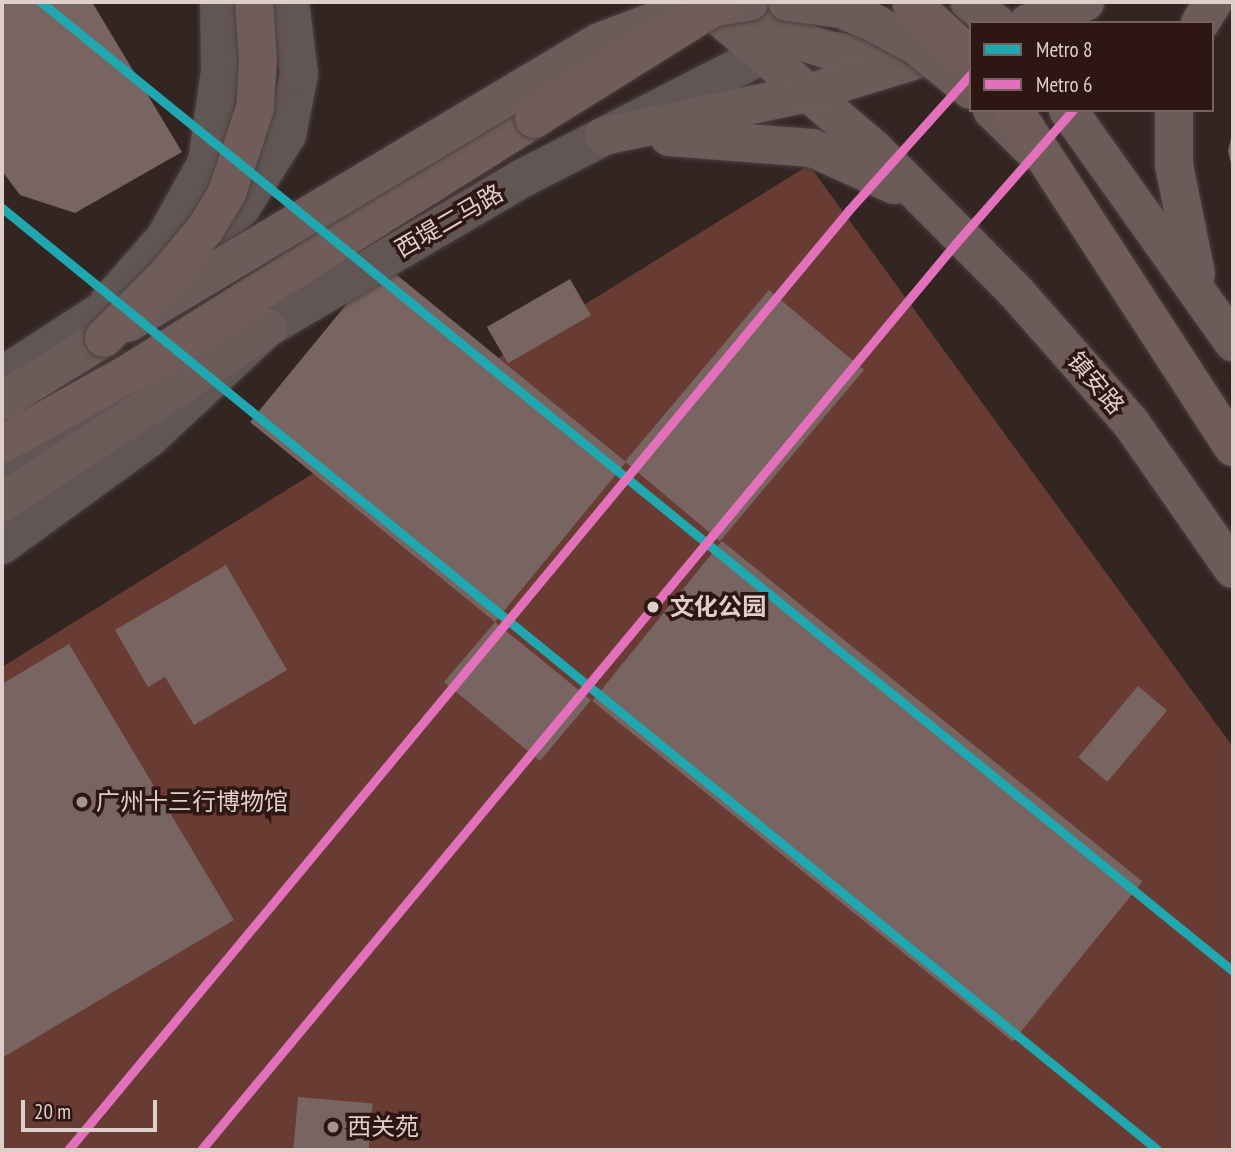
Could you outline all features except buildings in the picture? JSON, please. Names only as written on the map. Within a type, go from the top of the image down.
[{"type":"highway","points":[[101,326],[167,275],[206,228],[227,193],[255,108],[258,60],[254,2]]},
{"type":"highway","points":[[2,444],[130,373],[722,2]]},
{"type":"highway","points":[[911,2],[969,55]]},
{"type":"highway","points":[[1015,112],[1233,447]]},
{"type":"main road","points":[[101,326],[164,238],[207,162],[220,71],[219,2]]},
{"type":"main road","points":[[101,326],[217,231],[241,208],[273,162],[287,135],[298,84],[290,2]]},
{"type":"main road","points":[[702,2],[779,48],[828,50],[915,60],[969,43]]},
{"type":"main road","points":[[730,2],[779,48],[808,93],[940,212]]},
{"type":"main road","points":[[4,375],[101,326],[599,42],[677,12],[749,2]]},
{"type":"main road","points":[[787,2],[840,9],[874,23],[915,45],[969,88]]},
{"type":"main road","name":"西堤二马路","points":[[2,545],[148,439],[267,328],[461,213],[604,136],[779,48],[813,24],[824,2]]},
{"type":"main road","points":[[969,2],[993,21]]},
{"type":"main road","points":[[1033,21],[1085,2]]},
{"type":"main road","points":[[1200,21],[1213,2]]},
{"type":"main road","points":[[604,136],[808,93],[969,43]]},
{"type":"main road","points":[[994,112],[1061,180]]},
{"type":"main road","points":[[1069,112],[1233,342]]},
{"type":"main road","points":[[1174,112],[1174,165],[1200,294]]},
{"type":"main road","points":[[604,136],[760,141],[812,148],[866,169],[940,212]]},
{"type":"main road","name":"镇安路","points":[[940,212],[1122,413],[1233,569]]},
{"type":"main road","points":[[2,467],[125,398],[267,328]]},
{"type":"main road","points":[[2,503],[267,328]]},
{"type":"shaded area","name":"文化公园","points":[[809,165],[1233,747],[1233,1150],[2,1150],[2,667]]},
{"type":"metro line","name":"8","points":[[41,2],[1233,971]]},
{"type":"metro line","name":"6","points":[[68,1150],[848,211],[969,76]]},
{"type":"metro line","name":"6","points":[[201,1150],[956,243],[1071,112]]},
{"type":"metro line","name":"8","points":[[2,208],[1158,1150]]},
{"type":"place","name":"文化公园","points":[[653,607]]},
{"type":"place","name":"广州十三行博物馆","points":[[82,802]]},
{"type":"place","name":"西关苑","points":[[333,1127]]}]
